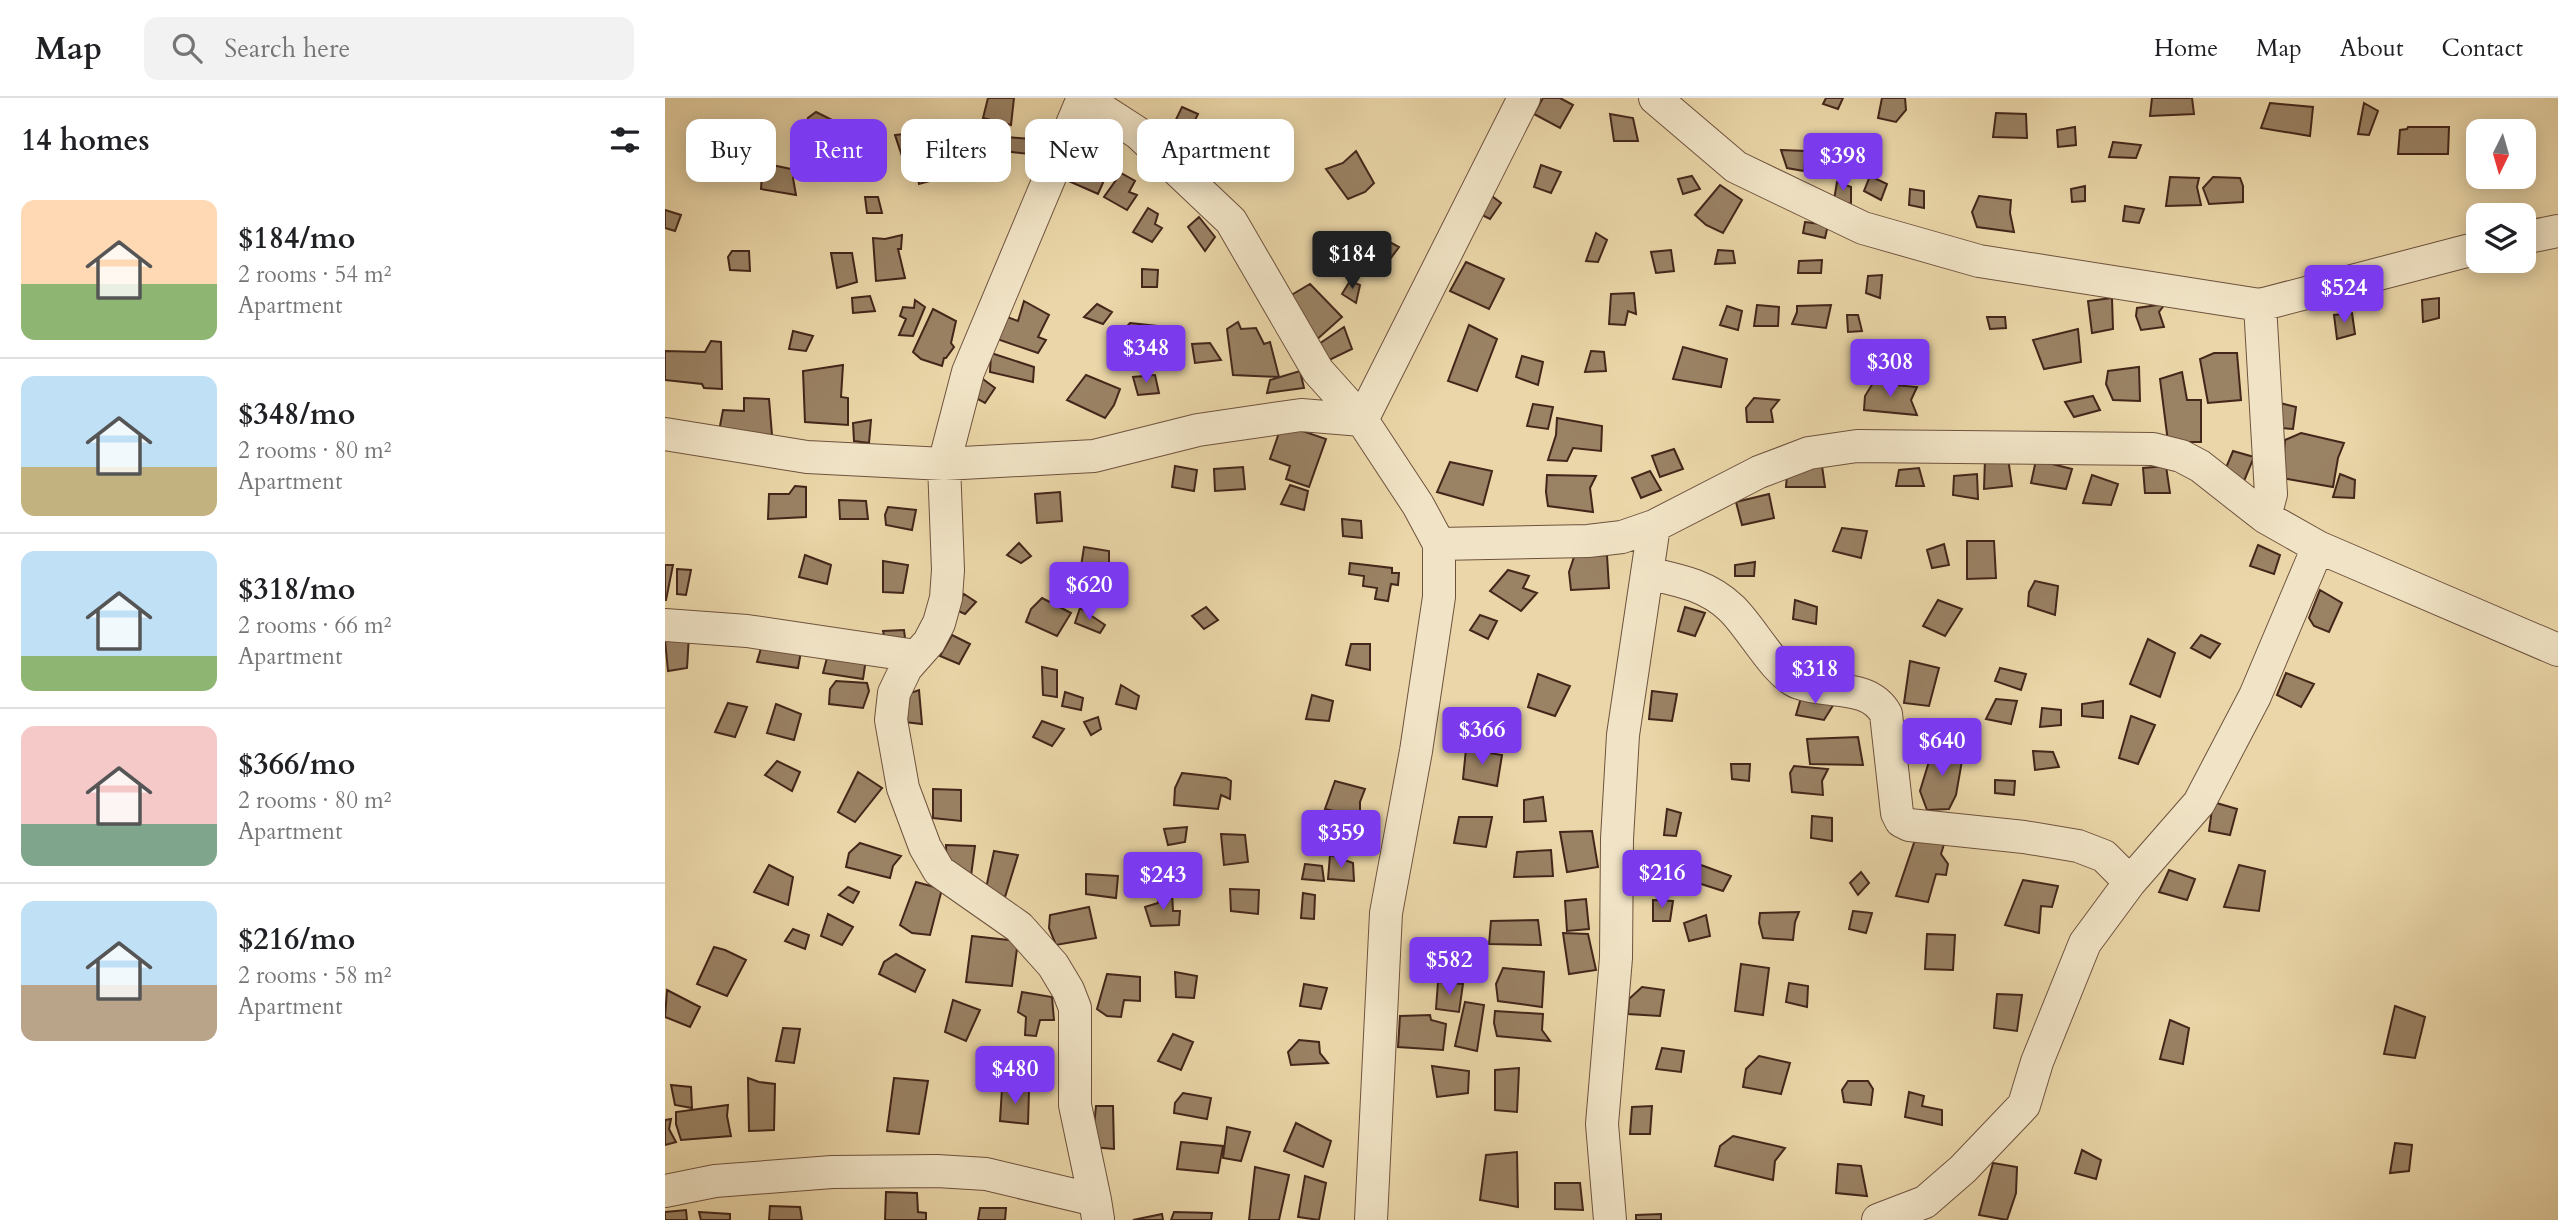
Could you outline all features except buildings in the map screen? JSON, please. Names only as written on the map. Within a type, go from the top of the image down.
[{"type":"street","points":[[665,1191],[715,1181],[832,1172],[936,1171],[986,1174],[1097,1210],[1075,1105],[1075,1008],[1068,990],[1053,965],[1019,927],[939,871],[925,847],[904,788],[891,720],[894,693],[906,668],[929,642],[939,623],[946,598],[948,570],[944,464],[968,372],[1083,98],[1138,133],[1231,221],[1318,371],[1362,420],[1418,506],[1439,544],[1439,597],[1416,751],[1386,913],[1371,1220]]},
{"type":"street","points":[[1362,420],[1524,98]]},
{"type":"street","points":[[1655,98],[1736,167],[1863,229],[1979,261],[2260,305],[2466,251]]},
{"type":"street","points":[[2536,235],[2558,231]]},
{"type":"street","points":[[2260,305],[2271,494],[2265,517]]},
{"type":"street","points":[[665,434],[807,457],[944,464],[1094,456],[1198,430],[1301,415],[1362,420]]},
{"type":"street","points":[[1439,544],[1588,541],[1622,537],[1654,526],[1759,472],[1808,453],[1857,446],[2153,449],[2181,456],[2200,466],[2265,517],[2318,547],[2558,650]]},
{"type":"street","points":[[1610,1220],[1602,1124],[1616,958],[1621,761],[1654,526]]},
{"type":"street","points":[[1878,1220],[1925,1202],[1963,1169],[2024,1105],[2036,1062],[2085,943],[2130,882],[2199,803],[2255,696],[2318,547]]},
{"type":"street","points":[[1647,573],[1689,583],[1711,592],[1732,609],[1773,660],[1798,683],[1870,696],[1881,704],[1887,714],[1897,813],[1901,821],[1909,825],[2024,837],[2078,846],[2104,856],[2130,882]]},
{"type":"street","points":[[665,625],[747,631],[916,656]]}]
